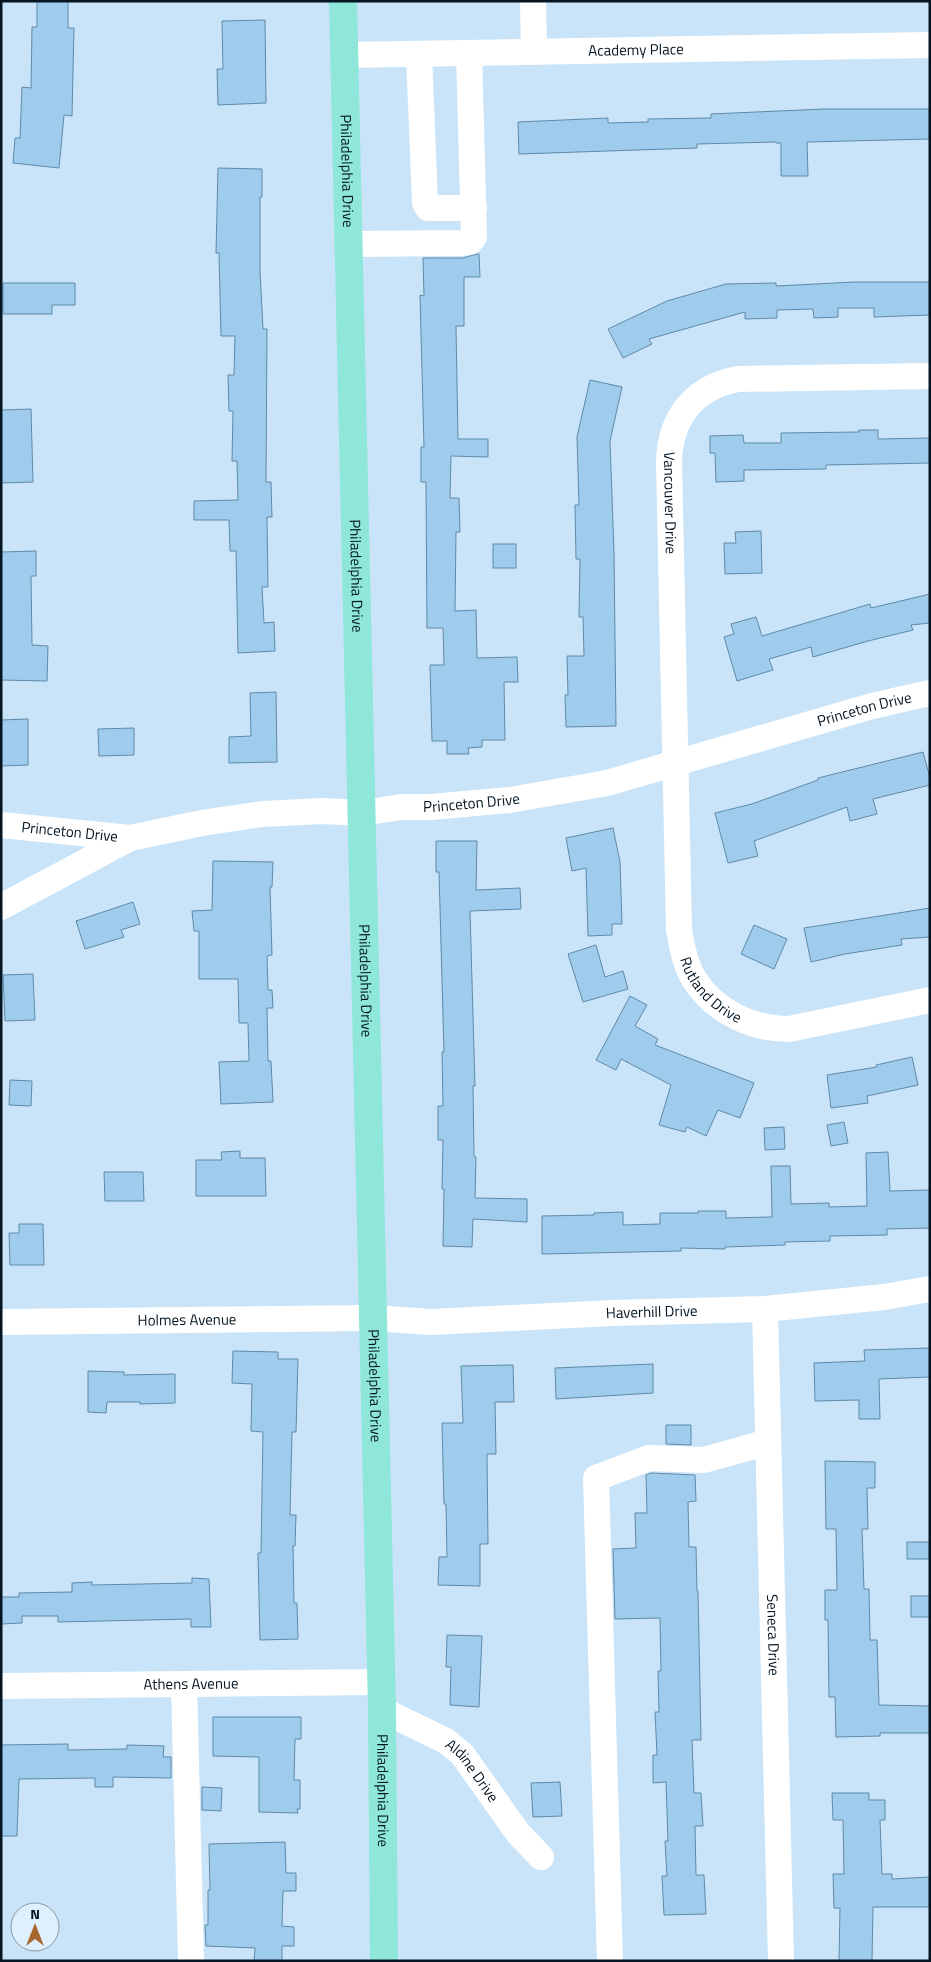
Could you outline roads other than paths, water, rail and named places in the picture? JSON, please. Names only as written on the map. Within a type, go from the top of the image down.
[{"type":"main road","name":"Philadelphia Drive","points":[[343,1],[374,1318],[382,1710],[384,1961]]},
{"type":"street","points":[[533,1],[534,52]]},
{"type":"street","name":"Academy Place","points":[[344,55],[930,45]]},
{"type":"street","points":[[348,244],[470,242],[474,237],[469,53]]},
{"type":"street","points":[[419,54],[425,203],[428,208],[433,209],[474,208]]},
{"type":"street","name":"Vancouver Drive","points":[[676,764],[668,462],[669,447],[674,428],[688,404],[715,386],[738,379],[930,376]]},
{"type":"street","name":"Princeton Drive","points":[[1,825],[130,838],[202,823],[262,814],[322,811],[362,813],[402,807],[431,807],[510,800],[607,783],[872,706],[930,693]]},
{"type":"street","name":"Rutland Drive","points":[[676,764],[679,930],[683,953],[693,978],[707,998],[744,1021],[774,1030],[789,1030],[930,1000]]},
{"type":"street","points":[[1,907],[130,838]]},
{"type":"street","name":"Haverhill Drive","points":[[374,1318],[432,1322],[612,1313],[764,1309],[884,1297],[930,1289]]},
{"type":"street","name":"Seneca Drive","points":[[764,1309],[781,1961]]},
{"type":"street","name":"Holmes Avenue","points":[[1,1322],[374,1318]]},
{"type":"street","points":[[610,1961],[596,1478],[649,1458],[704,1460],[768,1442]]},
{"type":"street","name":"Athens Avenue","points":[[1,1686],[381,1682]]},
{"type":"street","points":[[184,1684],[191,1961]]},
{"type":"street","name":"Aldine Drive","points":[[382,1710],[446,1741],[462,1754],[518,1833],[541,1857]]}]
